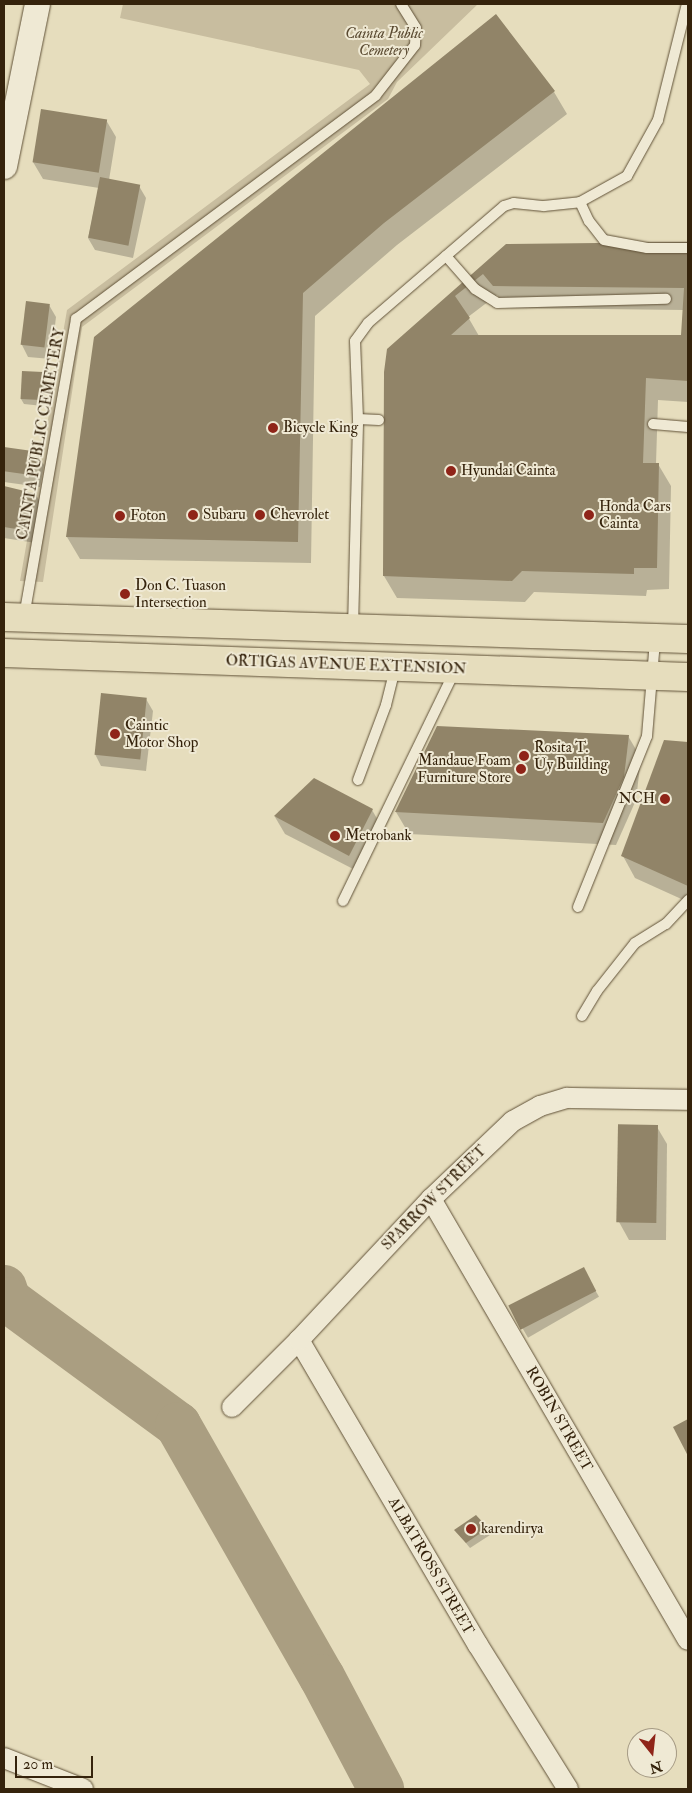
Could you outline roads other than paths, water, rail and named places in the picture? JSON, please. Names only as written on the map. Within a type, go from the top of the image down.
[{"type":"main road","points":[[14,618],[688,640]]},
{"type":"main road","name":"ORTIGAS AVENUE EXTENSION","points":[[4,653],[688,677]]},
{"type":"street","points":[[4,166],[37,4]]},
{"type":"street","name":"SPARROW STREET","points":[[232,1407],[300,1340],[431,1198],[513,1121],[540,1106],[568,1098],[688,1100]]},
{"type":"street","name":"ROBIN STREET","points":[[431,1198],[688,1640]]},
{"type":"street","name":"ALBATROSS STREET","points":[[300,1340],[478,1645],[568,1789]]},
{"type":"street","points":[[4,1758],[83,1789]]},
{"type":"lane","name":"CAINTA PUBLIC CEMETERY","points":[[14,618],[76,319],[376,95],[415,46],[416,28],[401,4]]},
{"type":"lane","points":[[353,629],[358,419],[355,341],[368,323],[504,206],[514,203],[544,206],[580,202],[627,176],[658,120],[687,4]]},
{"type":"lane","points":[[580,202],[589,221],[604,240],[647,248],[688,248]]},
{"type":"lane","points":[[446,256],[475,289],[497,303],[666,299]]},
{"type":"lane","points":[[358,419],[378,420]]},
{"type":"lane","points":[[653,424],[688,427]]},
{"type":"lane","points":[[578,907],[647,736],[655,638]]},
{"type":"lane","points":[[358,780],[386,705],[395,667]]},
{"type":"lane","points":[[343,901],[455,669]]},
{"type":"lane","points":[[582,1016],[597,991],[635,943],[666,924],[688,900]]},
{"type":"waterway","points":[[4,1288],[8,1300],[178,1425],[322,1677],[381,1789]]},
{"type":"place","name":"Bicycle King","points":[[273,428]]},
{"type":"place","name":"Hyundai Cainta","points":[[451,471]]},
{"type":"place","name":"Subaru","points":[[193,515]]},
{"type":"place","name":"Chevrolet","points":[[260,515]]},
{"type":"place","name":"Honda Cars Cainta","points":[[589,515]]},
{"type":"place","name":"Foton","points":[[120,516]]},
{"type":"place","name":"Don C. Tuason Intersection","points":[[125,594]]},
{"type":"place","name":"Caintic Motor Shop","points":[[115,734]]},
{"type":"place","name":"Rosita T. Uy Building","points":[[524,756]]},
{"type":"place","name":"Mandaue Foam Furniture Store","points":[[521,769]]},
{"type":"place","name":"NCH","points":[[665,799]]},
{"type":"place","name":"Metrobank","points":[[335,836]]},
{"type":"place","name":"karendirya","points":[[471,1529]]},
{"type":"park label","name":"Cainta Public Cemetery","points":[[384,42]]}]
